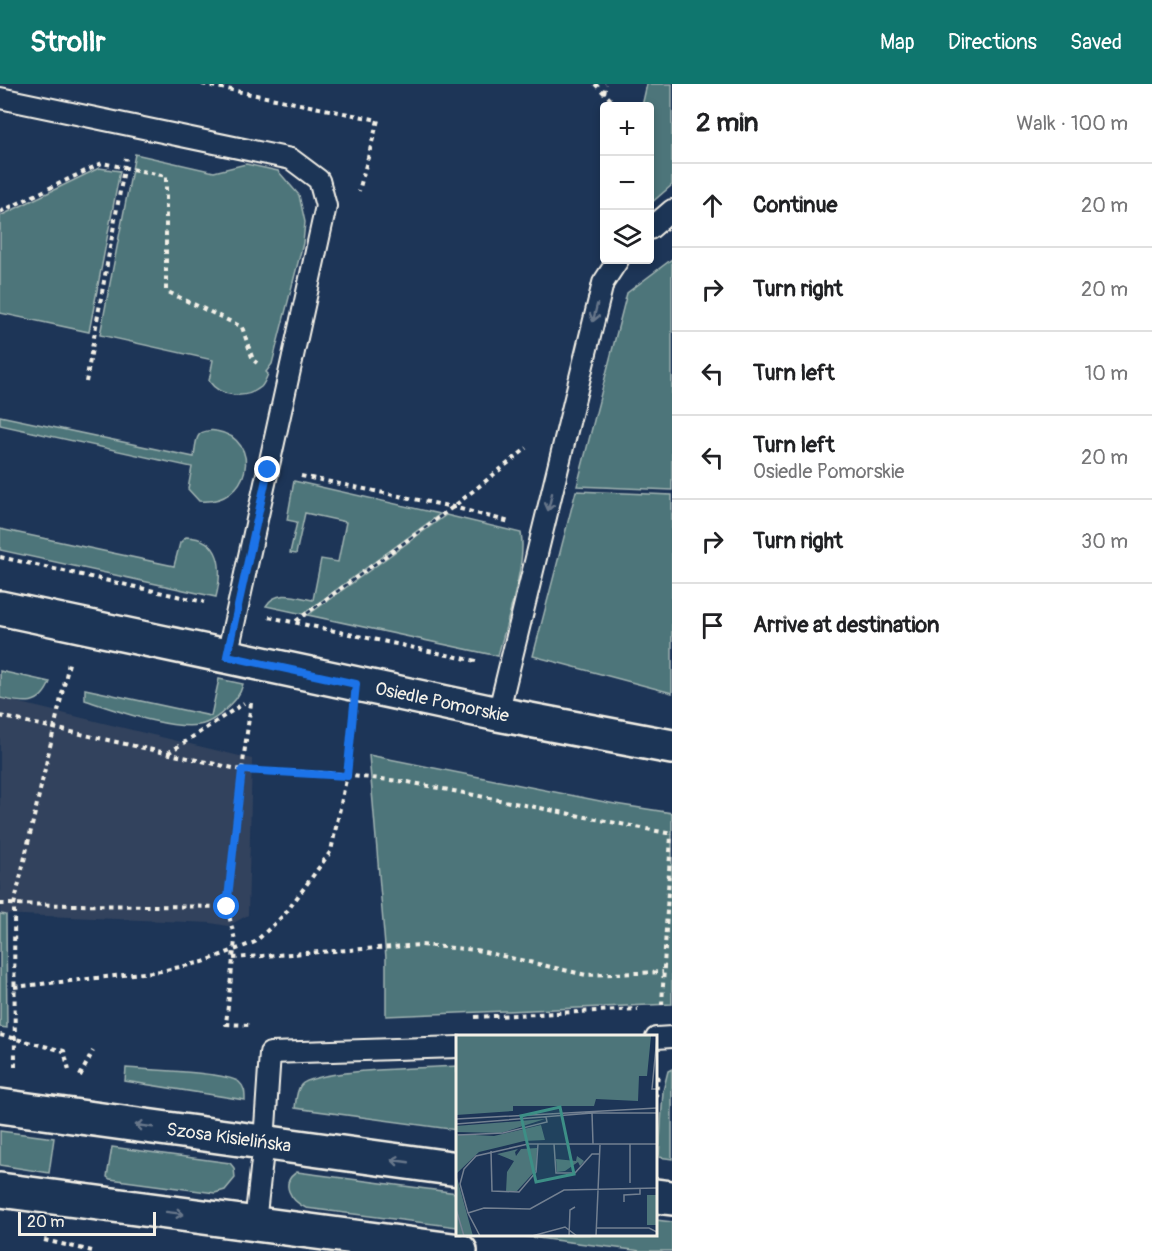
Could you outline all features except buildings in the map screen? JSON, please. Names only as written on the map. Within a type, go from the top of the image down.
[{"type":"street","name":"Osiedle Pomorskie","points":[[0,608],[498,714],[672,747]]},
{"type":"street","name":"Szosa Kisielińska","points":[[0,1106],[456,1168]]},
{"type":"street","points":[[0,1190],[460,1251]]},
{"type":"street","points":[[657,1196],[672,1198]]},
{"type":"lane","points":[[0,98],[291,159],[319,180],[326,206],[227,656]]},
{"type":"lane","points":[[654,226],[672,210]]},
{"type":"lane","points":[[498,714],[603,283],[615,264]]},
{"type":"lane","points":[[657,1038],[672,1037]]},
{"type":"lane","points":[[255,1224],[264,1142],[270,1053],[456,1047]]},
{"type":"path","points":[[595,84],[613,102]]},
{"type":"path","points":[[604,93],[606,84]]},
{"type":"path","points":[[86,382],[131,125]]},
{"type":"path","points":[[0,212],[102,163],[166,177],[166,291],[242,327],[253,360],[267,370],[291,363]]},
{"type":"path","points":[[295,622],[453,507],[570,414]]},
{"type":"path","points":[[268,470],[453,507],[543,531]]},
{"type":"path","points":[[15,1068],[14,905],[77,625]]},
{"type":"path","points":[[14,987],[161,971],[203,962],[255,942],[285,914],[331,851],[347,776],[356,684]]},
{"type":"path","points":[[167,754],[252,697],[227,907],[235,940],[226,1016]]},
{"type":"path","points":[[0,716],[242,770],[408,782],[671,834],[662,999]]},
{"type":"path","points":[[0,904],[227,907]]},
{"type":"path","points":[[233,958],[421,945],[476,950],[586,975],[663,972]]},
{"type":"path","points":[[0,1035],[64,1051],[71,1078]]},
{"type":"path","points":[[78,1079],[93,1051]]},
{"type":"path","points":[[80,1248],[92,1251]]},
{"type":"shaded area","points":[[0,698],[252,759],[248,915],[228,926],[211,923],[0,914]]},
{"type":"green space","points":[[647,84],[672,84],[672,185],[654,201],[654,102],[643,102]]},
{"type":"green space","points":[[135,154],[214,172],[246,164],[278,171],[299,195],[305,222],[303,243],[272,364],[266,372],[268,374],[263,384],[255,391],[233,395],[220,391],[209,381],[213,360],[100,335]]},
{"type":"green space","points":[[99,168],[120,171],[89,332],[0,313],[0,216]]},
{"type":"green space","points":[[672,259],[672,490],[577,486],[627,293]]},
{"type":"green space","points":[[0,416],[194,457],[199,435],[207,431],[216,431],[231,437],[241,446],[245,458],[245,471],[239,483],[230,493],[216,500],[199,501],[188,489],[192,467],[0,425]]},
{"type":"green space","points":[[294,481],[440,514],[303,614],[266,606],[275,597],[281,596],[313,600],[321,559],[338,562],[346,522],[305,513],[296,554],[290,553],[297,522],[287,520]]},
{"type":"green space","points":[[576,491],[672,495],[672,693],[533,656]]},
{"type":"green space","points":[[446,515],[521,533],[521,561],[498,656],[308,615]]},
{"type":"green space","points":[[0,529],[174,566],[180,543],[186,537],[198,539],[207,543],[217,557],[219,576],[216,597],[0,550]]},
{"type":"green space","points":[[0,671],[50,682],[41,696],[30,702],[0,698]]},
{"type":"green space","points":[[219,679],[243,684],[240,692],[219,716],[194,726],[146,719],[85,700],[85,689],[211,716]]},
{"type":"green space","points":[[369,755],[615,804],[672,813],[672,1004],[386,1016],[386,958]]},
{"type":"green space","points":[[0,914],[6,915],[7,1028],[0,1027]]},
{"type":"green space","points":[[456,1066],[456,1130],[295,1108],[299,1087],[310,1080],[349,1072]]},
{"type":"green space","points":[[126,1068],[203,1074],[231,1079],[242,1086],[245,1100],[125,1081]]},
{"type":"green space","points":[[672,1069],[672,1159],[659,1157],[663,1091],[668,1071]]},
{"type":"green space","points":[[0,1131],[54,1138],[49,1173],[0,1165]]},
{"type":"green space","points":[[112,1147],[230,1163],[234,1168],[235,1178],[225,1190],[215,1193],[110,1179],[107,1177]]},
{"type":"green space","points":[[297,1172],[456,1193],[456,1227],[306,1208],[289,1192],[288,1186],[292,1176]]},
{"type":"green space","points":[[657,1220],[672,1222],[672,1251],[641,1251],[522,1236],[657,1236]]},
{"type":"route","points":[[227,907],[242,770],[347,776],[356,684],[227,656],[268,470]]}]
